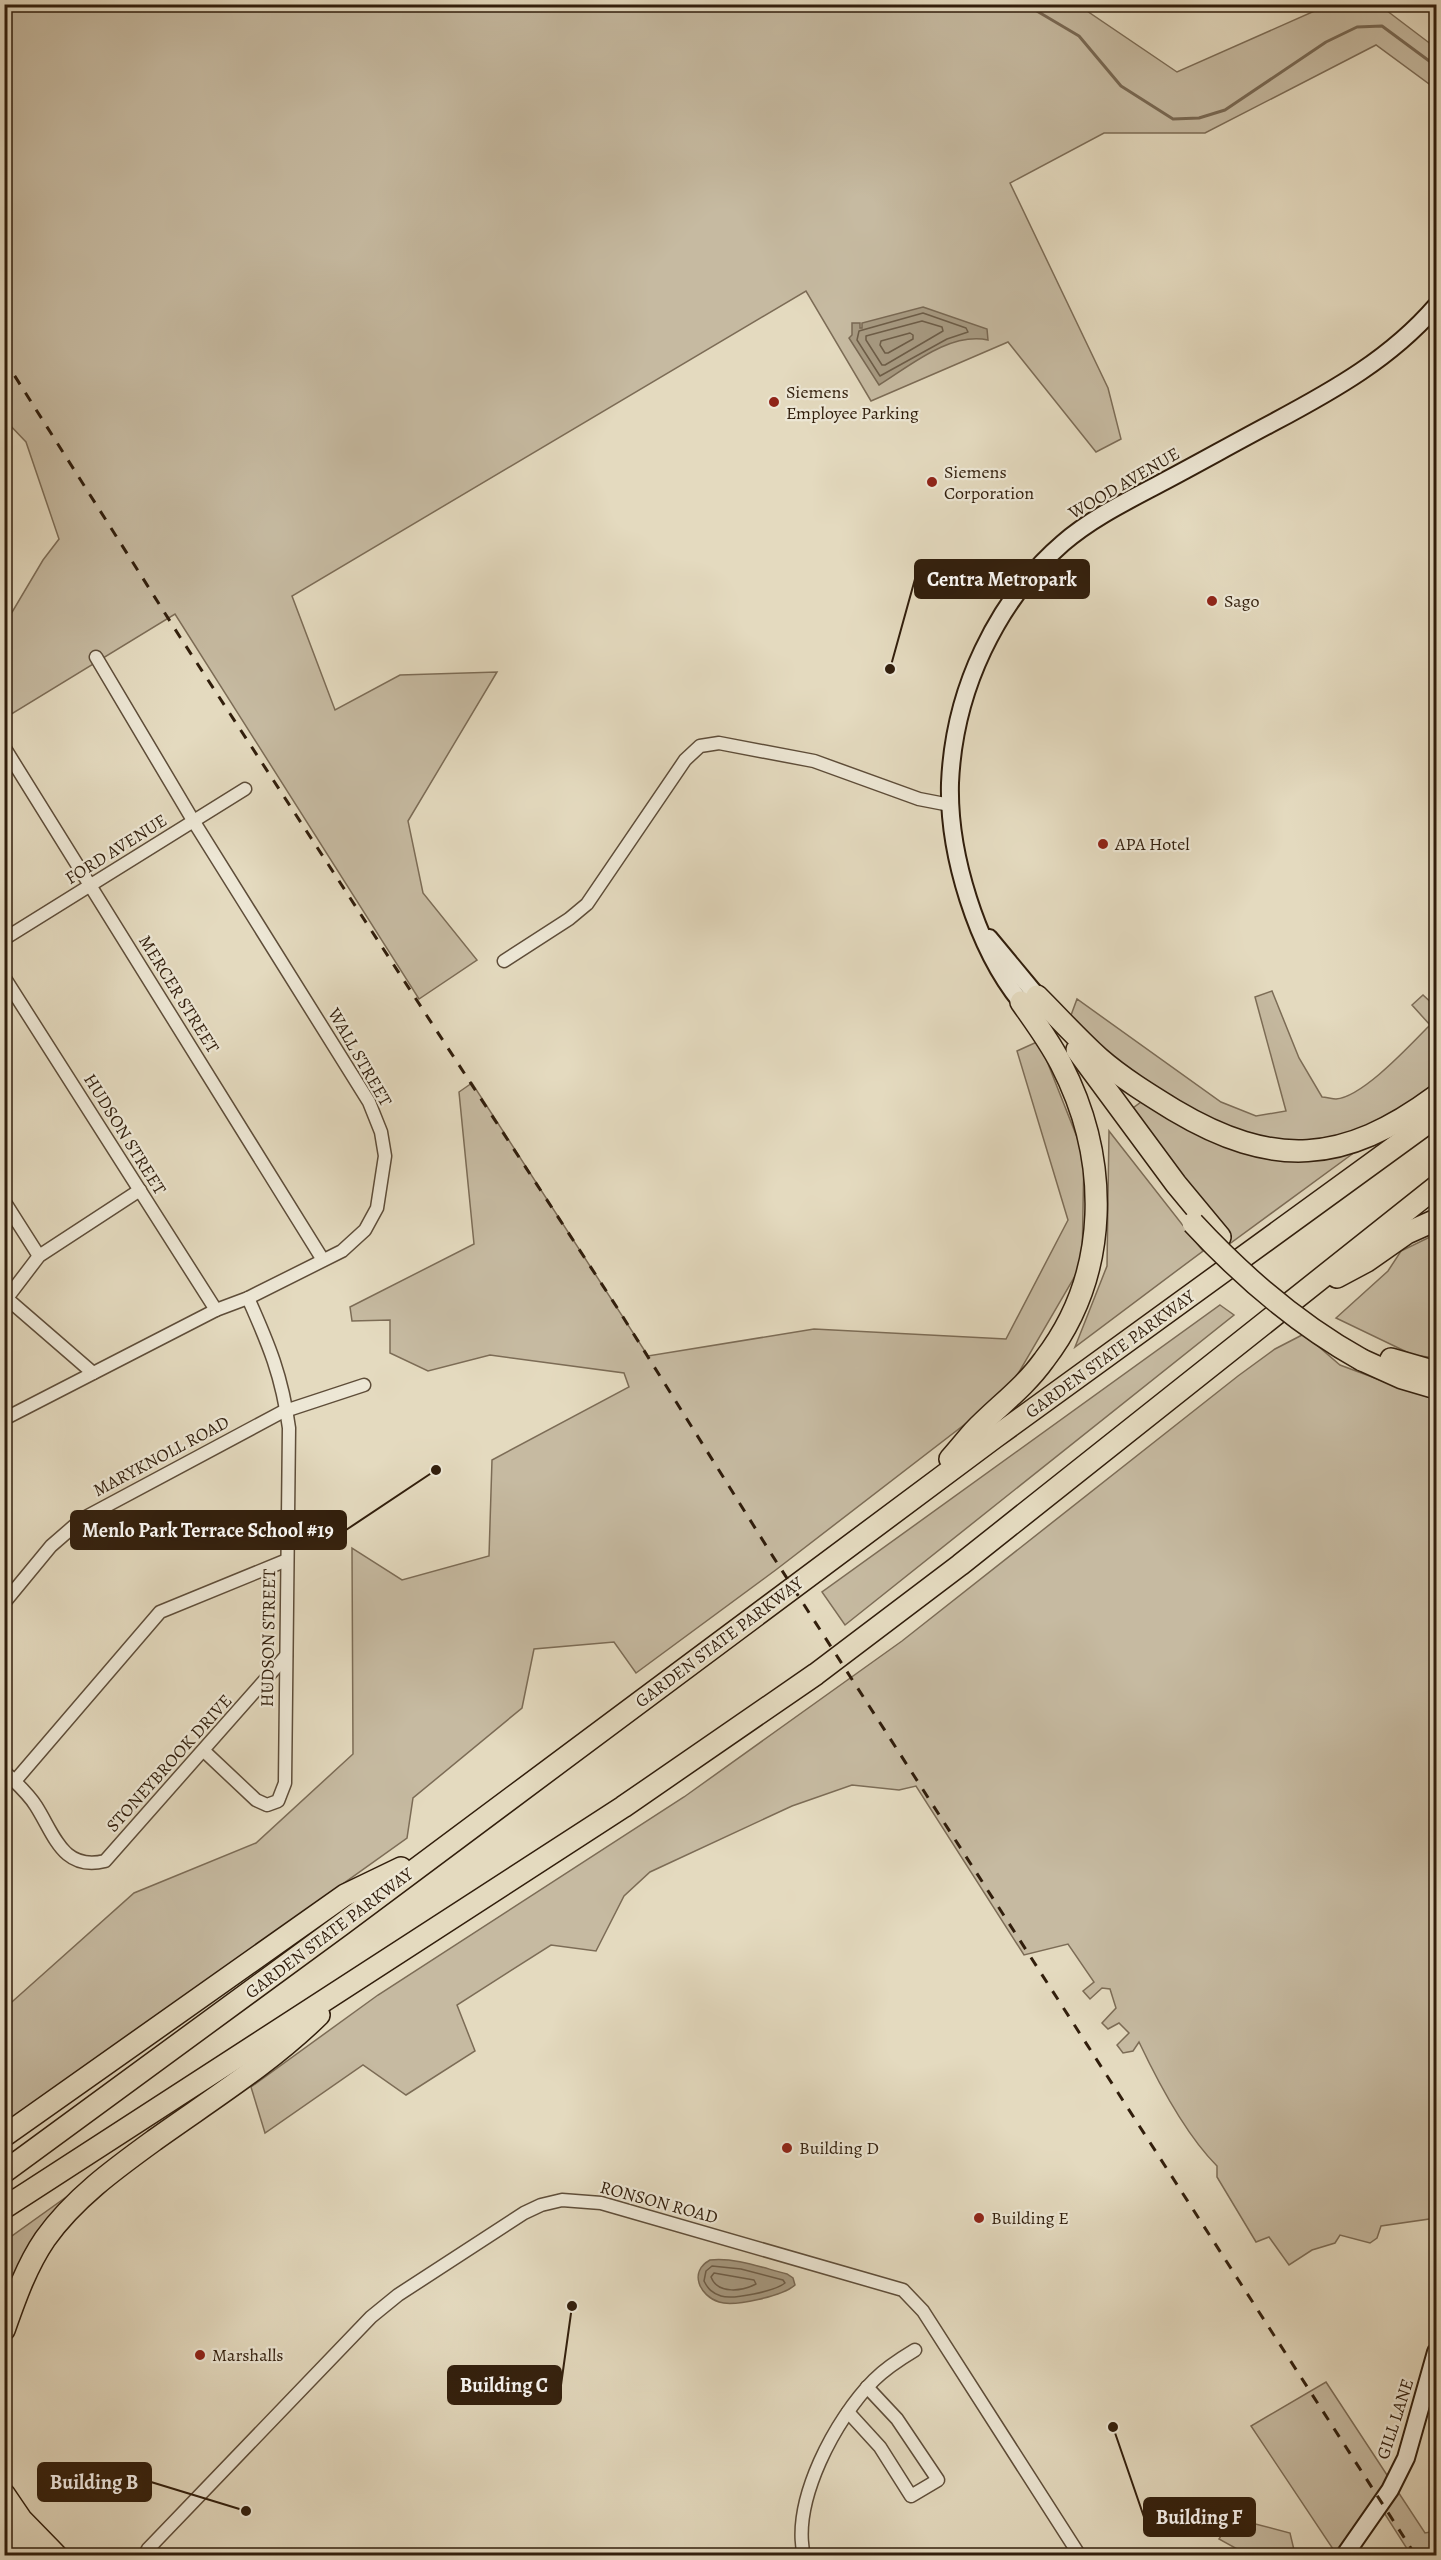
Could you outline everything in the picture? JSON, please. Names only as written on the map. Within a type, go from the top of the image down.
[{"type":"highway","points":[[1029,999],[1138,1088],[1200,1125],[1253,1146],[1298,1152],[1344,1145],[1394,1125],[1437,1096]]},
{"type":"highway","points":[[1029,999],[1051,1034],[1197,1220],[1282,1294],[1367,1356],[1402,1378],[1437,1388]]},
{"type":"highway","points":[[927,1488],[974,1431],[1025,1383],[1053,1349],[1079,1300],[1094,1245],[1098,1214],[1092,1153],[1083,1122],[1060,1063],[1029,999]]},
{"type":"highway","name":"GARDEN STATE PARKWAY","points":[[4,2172],[927,1488],[1437,1117]]},
{"type":"highway","points":[[9,2205],[672,1774],[816,1674],[969,1558],[1437,1187]]},
{"type":"highway","points":[[1296,1297],[1367,1261],[1407,1233],[1437,1220]]},
{"type":"highway","points":[[1367,1356],[1437,1372]]},
{"type":"highway","points":[[4,2136],[345,1895],[440,1850]]},
{"type":"highway","points":[[4,2330],[34,2258],[55,2226],[78,2202],[122,2164],[288,2045],[348,1985]]},
{"type":"highway","points":[[4,2494],[21,2519],[57,2556]]},
{"type":"highway","points":[[4,2523],[40,2556]]},
{"type":"highway","points":[[4,2550],[10,2556]]},
{"type":"street","name":"WOOD AVENUE","points":[[1029,999],[999,973],[981,929],[962,877],[950,805],[954,740],[974,671],[1002,613],[1017,591],[1043,562],[1073,535],[1102,515],[1362,373],[1407,336],[1437,306]]},
{"type":"street","name":"WALL STREET","points":[[4,1419],[216,1310],[248,1298],[342,1251],[365,1230],[377,1208],[385,1156],[381,1132],[369,1102],[194,822],[96,657]]},
{"type":"street","points":[[504,961],[569,919],[587,904],[685,760],[692,751],[705,744],[720,743],[814,761],[919,799],[950,805]]},
{"type":"street","name":"MERCER STREET","points":[[4,747],[322,1260]]},
{"type":"street","name":"FORD AVENUE","points":[[4,939],[245,789]]},
{"type":"street","name":"HUDSON STREET","points":[[4,977],[216,1310]]},
{"type":"street","points":[[93,1373],[6,1297],[39,1256],[140,1190]]},
{"type":"street","points":[[4,1201],[39,1256]]},
{"type":"street","name":"HUDSON STREET","points":[[204,1750],[256,1800],[267,1805],[278,1801],[285,1783],[289,1428],[274,1356],[248,1298]]},
{"type":"street","name":"MARYKNOLL ROAD","points":[[4,1603],[51,1546],[82,1519],[287,1411],[364,1385]]},
{"type":"street","points":[[4,1771],[15,1781],[160,1612],[287,1560]]},
{"type":"street","name":"STONEYBROOK DRIVE","points":[[15,1781],[34,1803],[66,1855],[77,1862],[92,1864],[105,1861],[286,1656]]},
{"type":"street","name":"RONSON ROAD","points":[[144,2556],[148,2548],[384,2305],[524,2212],[541,2205],[570,2200],[600,2203],[645,2214],[903,2290],[923,2312],[1080,2556]]},
{"type":"street","points":[[804,2556],[802,2529],[807,2500],[825,2452],[848,2412],[867,2387],[883,2372],[915,2350]]},
{"type":"street","name":"GILL LANE","points":[[1344,2556],[1390,2490],[1406,2457],[1437,2352]]},
{"type":"street","points":[[848,2412],[880,2447],[911,2496],[938,2480],[897,2419],[867,2387]]},
{"type":"shaded area","points":[[1378,4],[1436,48],[1436,89],[1376,45],[1205,133],[1104,133],[1010,183],[1108,388],[1121,439],[1096,452],[1008,342],[871,401],[806,291],[292,596],[335,710],[400,675],[497,672],[408,821],[423,893],[477,960],[419,999],[175,614],[5,718],[5,624],[43,560],[59,539],[26,442],[5,420],[5,5],[1078,5],[1177,72],[1328,5]]},
{"type":"shaded area","points":[[1272,991],[1299,1058],[1322,1097],[1336,1099],[1347,1096],[1373,1080],[1430,1025],[1412,1005],[1423,995],[1436,1007],[1436,1096],[1354,1142],[1355,1152],[1228,1245],[1125,1114],[1149,1096],[1067,1026],[1077,999],[1221,1102],[1256,1116],[1286,1111],[1255,997]]},
{"type":"shaded area","points":[[1039,1041],[1084,1155],[1082,1264],[1008,1391],[777,1569],[636,1673],[614,1642],[534,1649],[522,1708],[413,1798],[407,1838],[5,2125],[4,2009],[134,1893],[256,1843],[353,1754],[352,1548],[402,1580],[489,1556],[492,1460],[629,1387],[624,1373],[490,1355],[428,1371],[390,1353],[390,1320],[352,1321],[350,1307],[474,1244],[459,1092],[472,1083],[648,1356],[814,1329],[1006,1339],[1068,1220],[1017,1051]]},
{"type":"shaded area","points":[[1109,1131],[1203,1251],[1075,1347],[1107,1266]]},
{"type":"shaded area","points":[[1436,1234],[1436,1358],[1413,1355],[1336,1318],[1388,1271],[1401,1251]]},
{"type":"shaded area","points":[[1220,1305],[1234,1315],[845,1625],[822,1592]]},
{"type":"shaded area","points":[[1304,1334],[1340,1365],[1399,1387],[1436,1397],[1436,2218],[1381,2226],[1377,2238],[1370,2243],[1340,2235],[1335,2243],[1312,2250],[1289,2265],[1269,2237],[1256,2242],[1217,2177],[1217,2166],[1184,2124],[1139,2042],[1133,2051],[1123,2053],[1117,2045],[1129,2033],[1119,2023],[1108,2029],[1102,2023],[1116,2008],[1110,1989],[1102,1988],[1090,1999],[1083,1991],[1094,1982],[1068,1944],[1024,1955],[916,1786],[899,1790],[852,1785],[792,1806],[650,1872],[624,1896],[596,1951],[551,1945],[457,2005],[475,2051],[406,2095],[363,2065],[265,2133],[251,2087],[378,1995],[684,1797],[902,1641],[1238,1376],[1275,1349]]},
{"type":"shaded area","points":[[76,2190],[11,2280],[5,2305],[5,2241]]},
{"type":"shaded area","points":[[1326,2382],[1425,2533],[1436,2531],[1436,2555],[1411,2555],[1376,2500],[1337,2555],[1251,2426]]},
{"type":"shaded area","points":[[1232,2518],[1290,2533],[1294,2550],[1291,2555],[1248,2555],[1219,2539]]},
{"type":"water","points":[[923,307],[987,329],[988,340],[959,341],[930,352],[879,385],[849,338],[852,335],[852,323],[860,323],[860,328],[862,328],[862,323]]},
{"type":"water","points":[[710,2260],[739,2262],[787,2274],[793,2278],[795,2285],[780,2293],[758,2299],[736,2303],[719,2302],[706,2295],[699,2283],[699,2271]]},
{"type":"waterway","points":[[1025,4],[1079,36],[1121,86],[1173,119],[1199,118],[1225,110],[1326,42],[1357,27],[1382,26],[1436,66]]},
{"type":"railway","points":[[4,359],[180,637],[618,1309],[772,1555],[1416,2556]]},
{"type":"place","name":"Siemens Employee Parking","points":[[774,402]]},
{"type":"place","name":"Siemens Corporation","points":[[932,482]]},
{"type":"place","name":"Sago","points":[[1212,601]]},
{"type":"place","name":"Centra Metropark","points":[[890,669]]},
{"type":"place","name":"APA Hotel","points":[[1103,844]]},
{"type":"place","name":"Menlo Park Terrace School #19","points":[[436,1470]]},
{"type":"place","name":"Building D","points":[[787,2148]]},
{"type":"place","name":"Building E","points":[[979,2218]]},
{"type":"place","name":"Building C","points":[[572,2306]]},
{"type":"place","name":"Marshalls","points":[[200,2355]]},
{"type":"place","name":"Building F","points":[[1113,2427]]},
{"type":"place","name":"Building B","points":[[246,2511]]}]
